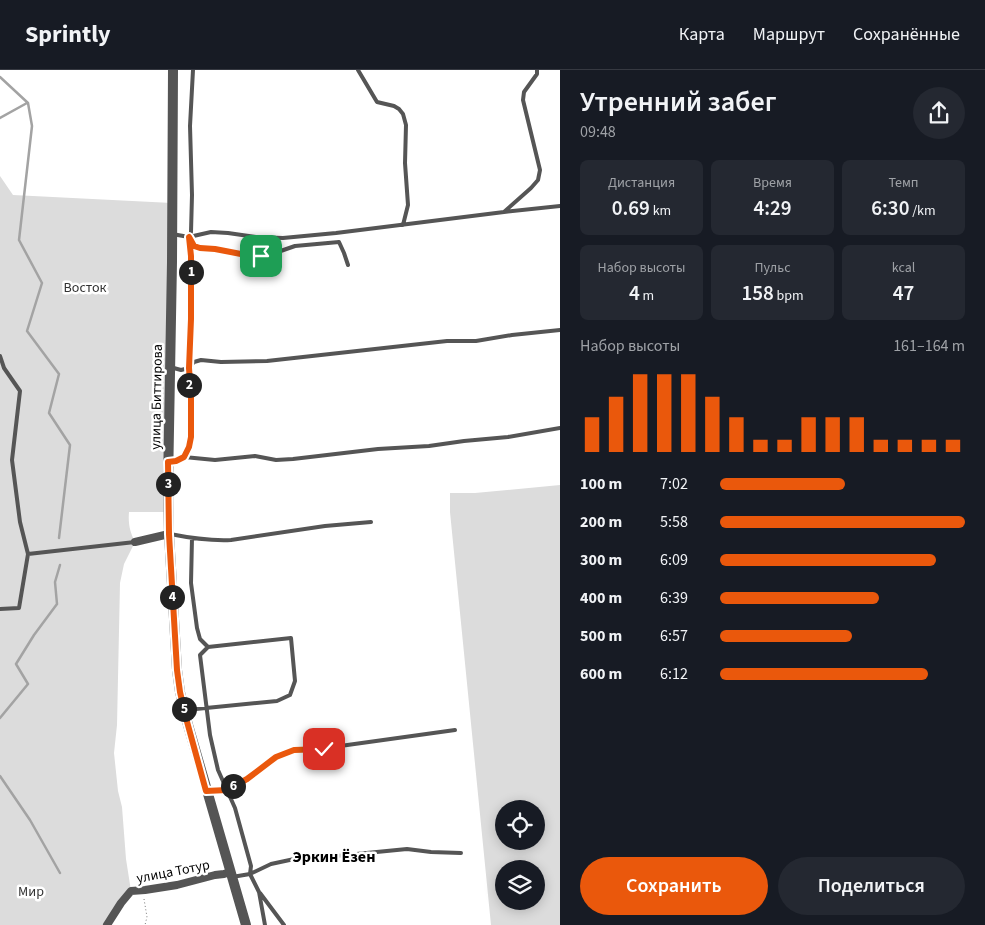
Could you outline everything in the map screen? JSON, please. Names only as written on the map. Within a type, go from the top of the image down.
[{"type":"street","name":"улица Биттирова","points":[[173,70],[168,462],[169,534],[175,647],[178,681],[184,710],[246,925]]},
{"type":"street","points":[[135,542],[169,534]]},
{"type":"street","name":"улица Тотур","points":[[108,925],[121,903],[131,891],[177,885],[215,875],[231,875]]},
{"type":"lane","points":[[184,457],[191,437],[189,368],[191,256],[189,237],[191,232],[192,195],[190,126],[193,70]]},
{"type":"lane","points":[[358,70],[377,102],[394,106],[403,114],[406,125],[405,163],[408,205],[403,225]]},
{"type":"lane","points":[[504,212],[538,180],[540,170],[523,100],[524,92],[537,74],[536,70]]},
{"type":"lane","points":[[172,234],[189,237],[211,232],[282,238],[560,206]]},
{"type":"lane","points":[[189,237],[194,246],[200,248],[261,256],[295,246],[338,242],[348,265]]},
{"type":"lane","points":[[170,366],[181,370],[189,368],[194,362],[201,360],[267,362],[447,341],[476,341],[560,330]]},
{"type":"lane","points":[[0,356],[4,368],[20,391],[12,460],[20,522],[28,554],[20,608],[0,609]]},
{"type":"lane","points":[[168,462],[184,457],[215,460],[256,456],[276,460],[293,459],[508,437],[560,428]]},
{"type":"lane","points":[[169,534],[216,541],[325,526],[371,522]]},
{"type":"lane","points":[[192,538],[191,583],[197,628],[200,639],[208,647]]},
{"type":"lane","points":[[28,554],[135,542]]},
{"type":"lane","points":[[184,710],[207,708],[277,701],[290,695],[295,681],[291,638],[208,647],[200,655],[207,708],[210,735],[218,770],[234,808],[250,866],[250,874],[258,892],[265,925]]},
{"type":"lane","points":[[206,791],[227,790],[247,779],[276,757],[294,750],[324,749],[455,730]]},
{"type":"lane","points":[[231,875],[250,874],[271,864],[299,858],[407,848],[431,852],[461,852]]},
{"type":"lane","points":[[258,892],[284,925]]},
{"type":"path","points":[[145,890],[146,925]]},
{"type":"green space","name":"Восток","points":[[0,176],[13,195],[172,203],[169,512],[129,512],[130,528],[135,542],[124,564],[120,583],[117,725],[114,753],[131,891],[107,925],[0,925]]},
{"type":"green space","points":[[560,485],[560,925],[491,925],[450,512],[450,493],[475,493]]},
{"type":"waterway","points":[[0,77],[28,103],[32,126],[19,240],[42,283],[27,331],[59,374],[49,413],[70,445],[59,538]]},
{"type":"waterway","points":[[0,118],[27,103]]},
{"type":"waterway","points":[[0,718],[28,684],[16,664],[57,604],[55,582],[60,565]]},
{"type":"waterway","points":[[0,776],[30,820],[60,873]]},
{"type":"district","name":"Эркин Ёзен","points":[[334,856]]},
{"type":"route","points":[[261,256],[200,248],[194,246],[189,237],[191,256],[189,368],[191,437],[184,457],[168,462],[169,534],[178,681],[206,791],[227,790],[247,779],[276,757],[294,750],[324,749]]},
{"type":"park label","name":"Мир","points":[[31,891]]}]
